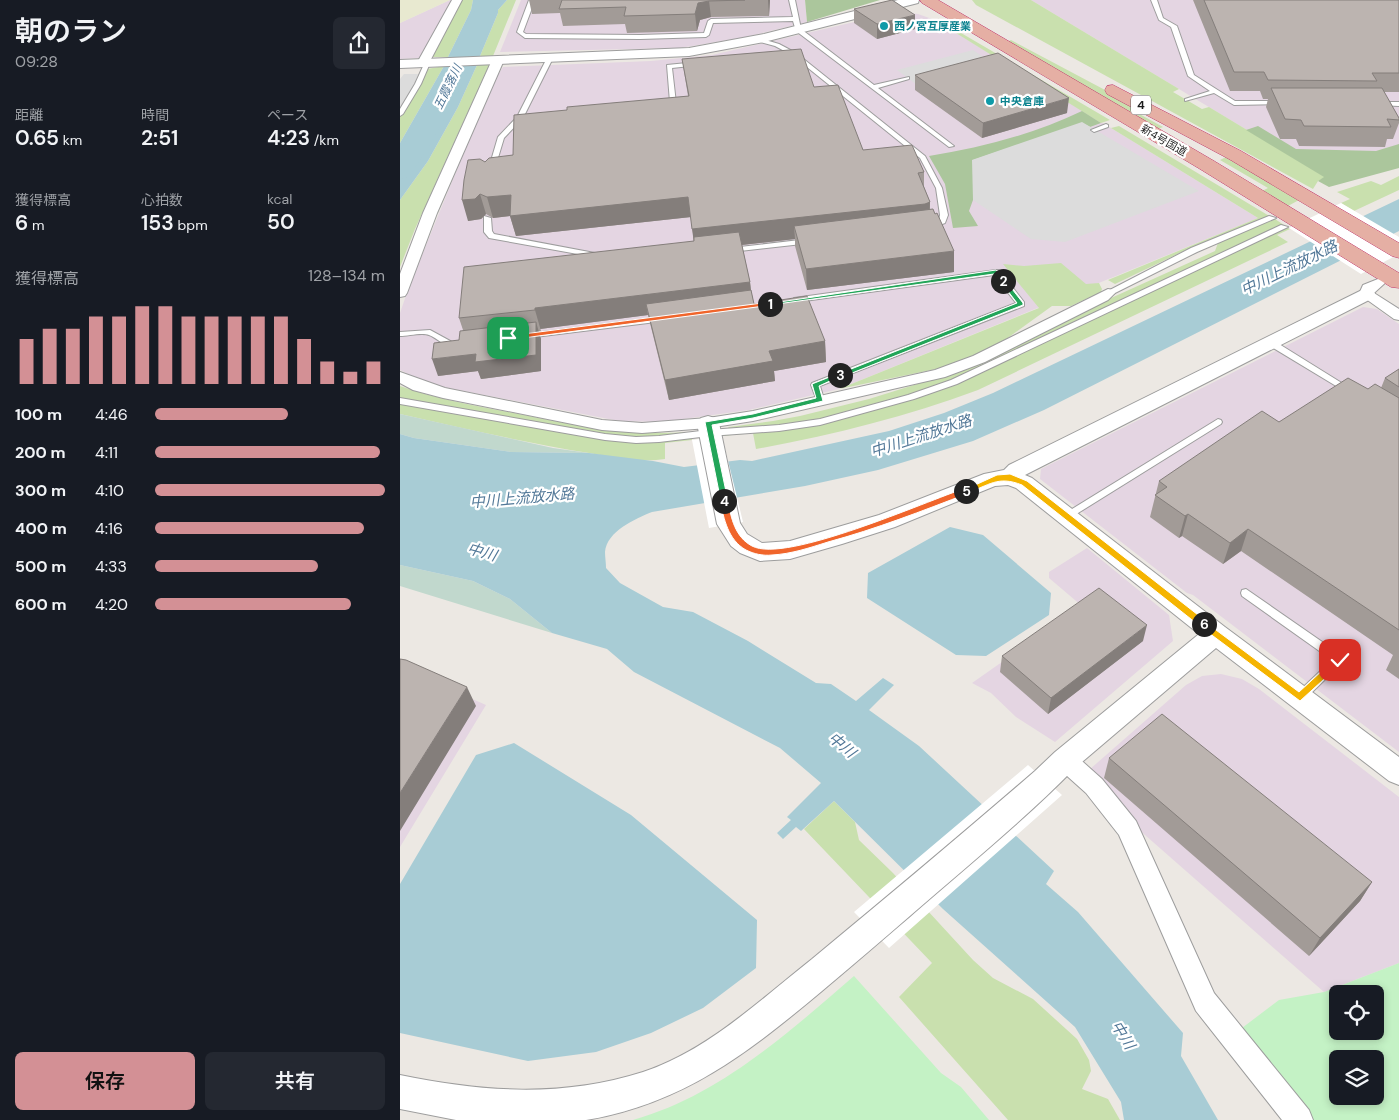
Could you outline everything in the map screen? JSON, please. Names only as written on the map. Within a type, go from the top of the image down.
[{"type":"highway","name":"新4号国道","points":[[927,0],[1294,225],[1372,281],[1399,282]]},
{"type":"highway","name":"新4号国道","points":[[952,0],[1054,59],[1235,155],[1399,252]]},
{"type":"street","points":[[429,63],[457,0]]},
{"type":"street","points":[[400,64],[689,52],[759,40],[796,24],[913,0]]},
{"type":"street","points":[[400,293],[491,60]]},
{"type":"street","points":[[1010,477],[1017,470],[1268,342],[1372,281],[1399,316]]},
{"type":"street","points":[[400,376],[419,386],[443,393],[602,425],[709,431],[753,416],[820,399],[939,374],[986,355],[1108,293]]},
{"type":"street","points":[[709,431],[729,524],[739,540],[748,548],[760,552],[790,550],[887,521],[992,479],[1010,477],[1024,483],[1216,634],[1399,773]]},
{"type":"street","points":[[400,1092],[431,1100],[491,1109],[536,1110],[564,1108],[611,1100],[650,1087],[720,1051],[872,930],[1055,770],[1216,634]]},
{"type":"street","points":[[1055,770],[1094,786],[1128,828],[1205,1002],[1299,1120]]},
{"type":"lane","points":[[532,0],[520,32],[525,36],[630,37],[706,35],[711,21],[796,24],[872,87],[951,146]]},
{"type":"lane","points":[[792,0],[796,24]]},
{"type":"lane","points":[[1154,0],[1161,19],[1174,26],[1191,76],[1234,103],[1292,103]]},
{"type":"lane","points":[[622,56],[630,37]]},
{"type":"lane","points":[[759,40],[786,53],[923,157],[939,188],[944,215],[942,221],[936,225],[916,229]]},
{"type":"lane","points":[[490,178],[491,164],[501,137],[520,118],[550,58]]},
{"type":"lane","points":[[400,114],[429,63]]},
{"type":"lane","points":[[660,108],[669,106],[673,100],[668,66],[706,63]]},
{"type":"lane","points":[[872,87],[907,78]]},
{"type":"lane","points":[[1187,100],[1215,91]]},
{"type":"lane","points":[[1370,104],[1399,104]]},
{"type":"lane","points":[[516,122],[526,122]]},
{"type":"lane","points":[[1094,130],[1106,126]]},
{"type":"lane","points":[[488,218],[488,232],[492,236],[611,258]]},
{"type":"lane","points":[[1108,293],[1194,250],[1272,218]]},
{"type":"lane","points":[[400,401],[605,437],[636,440],[659,439],[709,431],[779,428],[820,422],[911,397],[954,382],[1009,358],[1227,254],[1294,225]]},
{"type":"lane","points":[[1227,254],[1255,226]]},
{"type":"lane","points":[[719,251],[818,240]]},
{"type":"lane","points":[[791,300],[996,272],[1021,304],[815,385],[820,399]]},
{"type":"lane","points":[[518,337],[674,317]]},
{"type":"lane","points":[[400,334],[430,332],[450,345],[469,342]]},
{"type":"lane","points":[[1268,342],[1359,395]]},
{"type":"lane","points":[[1067,516],[1218,422]]},
{"type":"lane","points":[[1246,593],[1340,660],[1300,697]]},
{"type":"shaded area","points":[[453,0],[422,58],[400,59],[400,23]]},
{"type":"shaded area","points":[[521,0],[805,0],[807,22],[746,37],[680,48],[500,52]]},
{"type":"shaded area","points":[[1031,0],[1399,0],[1399,155],[1337,184]]},
{"type":"shaded area","points":[[897,12],[918,14],[935,20],[1258,218],[839,389],[749,410],[662,422],[619,421],[443,387],[421,380],[400,370],[400,313],[491,86],[503,67],[651,61],[712,55]]},
{"type":"shaded area","points":[[973,50],[994,64],[917,85],[897,70]]},
{"type":"shaded area","points":[[404,74],[418,74],[414,85],[400,108],[400,79]]},
{"type":"shaded area","points":[[1082,122],[1199,191],[1065,242],[1031,239],[973,200],[972,160]]},
{"type":"shaded area","points":[[1363,307],[1377,309],[1399,324],[1399,752],[1193,595],[1187,593],[1040,479],[1041,469]]},
{"type":"shaded area","points":[[1087,548],[1169,615],[1173,641],[1055,742],[1016,717],[991,693],[972,683],[1082,606],[1049,578],[1049,572]]},
{"type":"shaded area","points":[[400,667],[486,705],[400,847]]},
{"type":"shaded area","points":[[1221,674],[1242,679],[1259,689],[1399,797],[1399,963],[1342,985],[1329,985],[1329,990],[1324,992],[1137,828],[1089,770],[1186,685],[1202,676]]},
{"type":"green space","points":[[400,0],[450,0],[400,23]]},
{"type":"green space","points":[[461,0],[473,0],[471,10],[448,57],[433,57],[432,55]]},
{"type":"green space","points":[[507,0],[516,0],[493,56],[480,56],[498,10]]},
{"type":"green space","points":[[805,0],[880,0],[807,22]]},
{"type":"green space","points":[[972,0],[1031,0],[1179,89],[1173,92],[1202,109],[1209,107],[1325,177],[1318,181],[1313,189],[976,5]]},
{"type":"green space","points":[[935,20],[944,23],[1110,120],[1101,123]]},
{"type":"green space","points":[[1011,40],[1139,108],[1134,111],[1163,127],[1155,130],[1007,42]]},
{"type":"green space","points":[[477,65],[489,65],[415,229],[400,267],[400,200],[428,161],[458,107]]},
{"type":"green space","points":[[444,66],[400,143],[400,117],[427,69]]},
{"type":"green space","points":[[1082,111],[1101,123],[1090,127],[1082,123],[973,160],[973,200],[969,211],[978,226],[953,228],[945,184],[929,156],[1007,139],[1045,127]]},
{"type":"green space","points":[[1119,126],[1271,217],[1184,251],[1115,284],[1108,280],[1258,218],[1111,128]]},
{"type":"green space","points":[[1258,126],[1296,149],[1376,151],[1399,144],[1399,168],[1329,187],[1318,181],[1324,177],[1246,130]]},
{"type":"green space","points":[[1226,157],[1299,200],[1288,206],[1262,191],[1268,188],[1220,160]]},
{"type":"green space","points":[[1399,176],[1399,190],[1354,211],[1341,203],[1350,199],[1337,192],[1371,181],[1381,185]]},
{"type":"green space","points":[[1275,219],[1290,229],[1277,235],[1288,242],[978,390],[923,409],[868,424],[813,438],[756,449],[753,433],[722,436],[729,427],[800,416],[869,399],[930,380],[1215,251],[1218,243]]},
{"type":"green space","points":[[1061,263],[1086,284],[1099,283],[1102,289],[1101,292],[1071,306],[1052,306],[998,345],[974,356],[941,368],[839,389],[1039,308],[1003,264],[1024,266]]},
{"type":"green space","points":[[400,386],[456,402],[579,425],[621,431],[687,432],[691,434],[692,440],[665,443],[665,459],[656,460],[617,458],[541,445],[400,414]]},
{"type":"green space","points":[[400,414],[553,448],[589,453],[511,452],[414,438],[400,434]]},
{"type":"green space","points":[[400,565],[473,581],[510,599],[552,633],[400,586]]},
{"type":"green space","points":[[834,801],[855,822],[859,840],[893,873],[973,960],[993,978],[1033,999],[1077,1039],[1089,1060],[1091,1071],[1082,1089],[1108,1099],[1120,1120],[1008,1120],[899,997],[932,963],[804,829]]},
{"type":"green space","points":[[1399,963],[1399,1120],[1309,1120],[1238,1031],[1279,1000],[1329,990],[1329,1040],[1384,1040],[1384,985],[1342,985]]},
{"type":"green space","points":[[854,976],[941,1073],[961,1087],[989,1120],[633,1120],[695,1095],[723,1079],[778,1040]]},
{"type":"water","points":[[473,0],[507,0],[498,10],[480,56],[448,57],[471,10]]},
{"type":"water","points":[[477,65],[458,107],[428,161],[400,200],[400,143],[444,66]]},
{"type":"water","points":[[1399,199],[1399,231],[1044,410],[973,441],[878,470],[805,486],[652,512],[630,522],[616,532],[607,545],[605,552],[606,568],[620,583],[663,607],[693,612],[748,641],[816,683],[831,684],[856,701],[883,678],[894,685],[869,710],[919,746],[1054,871],[1046,884],[1078,912],[1183,1033],[1181,1056],[1218,1120],[1124,1120],[1121,1102],[1075,1027],[943,909],[834,801],[801,831],[796,827],[783,839],[777,833],[791,820],[787,817],[821,783],[780,748],[634,672],[607,649],[552,633],[510,599],[473,581],[400,565],[400,434],[414,438],[511,452],[589,453],[684,467],[740,460],[752,461],[889,431],[944,413],[993,393]]},
{"type":"water","points":[[950,527],[983,535],[1051,593],[1049,615],[986,656],[956,655],[867,598],[868,573]]},
{"type":"water","points":[[514,743],[631,815],[757,920],[756,968],[703,1008],[651,1033],[596,1052],[528,1061],[400,1033],[400,884],[476,755]]},
{"type":"pier","points":[[1341,203],[1399,237],[1399,254],[1361,274],[1289,228]]},
{"type":"pier","points":[[722,436],[743,522],[709,528],[692,440]]},
{"type":"pier","points":[[1028,765],[1062,795],[889,948],[854,912]]},
{"type":"building","points":[[562,0],[745,0],[698,3],[695,14],[624,16],[626,7],[559,9]]},
{"type":"building","points":[[892,0],[915,15],[877,24],[854,9]]},
{"type":"building","points":[[1204,0],[1399,0],[1399,73],[1372,73],[1377,81],[1268,80],[1264,72],[1234,72]]},
{"type":"building","points":[[801,49],[814,87],[838,85],[863,150],[912,145],[924,172],[918,173],[930,202],[692,229],[688,197],[510,216],[511,195],[487,197],[480,194],[475,199],[462,200],[468,160],[480,159],[485,162],[489,158],[513,155],[514,115],[567,110],[567,107],[689,96],[682,59]]},
{"type":"building","name":"中央倉庫","points":[[998,53],[1069,98],[983,123],[915,75]]},
{"type":"building","points":[[1271,88],[1382,88],[1399,120],[1387,119],[1391,127],[1304,126],[1301,120],[1285,119]]},
{"type":"building","points":[[933,209],[935,214],[937,213],[954,251],[806,269],[794,226]]},
{"type":"building","points":[[739,232],[750,282],[459,318],[464,267],[694,241],[694,237]]},
{"type":"building","points":[[751,290],[754,304],[807,296],[825,341],[769,351],[773,361],[665,380],[646,304]]},
{"type":"building","points":[[536,322],[536,355],[475,362],[476,354],[432,359],[434,343],[459,340],[460,331]]},
{"type":"building","points":[[1399,369],[1399,387],[1385,378]]},
{"type":"building","points":[[1348,378],[1368,389],[1375,384],[1399,398],[1399,630],[1248,529],[1230,543],[1188,514],[1185,516],[1155,495],[1167,487],[1159,481],[1262,411],[1279,422]]},
{"type":"building","points":[[1099,588],[1147,625],[1051,698],[1002,656]]},
{"type":"building","points":[[400,659],[467,687],[400,793]]},
{"type":"building","points":[[1162,714],[1372,882],[1320,938],[1109,758]]},
{"type":"waterway","name":"五霞落川","points":[[400,171],[426,130],[449,88],[490,0]]},
{"type":"place","name":"西ノ宮互厚産業","points":[[884,26]]},
{"type":"place","name":"中央倉庫","points":[[990,101]]},
{"type":"route","points":[[508,338],[567,332],[996,272],[1021,304],[815,385],[820,399],[753,416],[708,423],[729,524],[739,540],[748,548],[760,552],[790,550],[887,521],[992,479],[1010,477],[1024,483],[1265,672],[1300,697],[1340,660]]},
{"type":"water label","name":"中川上流放水路","points":[[1289,268]]},
{"type":"water label","name":"中川上流放水路","points":[[921,436]]},
{"type":"water label","name":"中川上流放水路","points":[[522,498]]},
{"type":"water label","name":"中川","points":[[482,552]]},
{"type":"water label","name":"中川","points":[[842,745]]},
{"type":"water label","name":"中川","points":[[1123,1035]]}]
